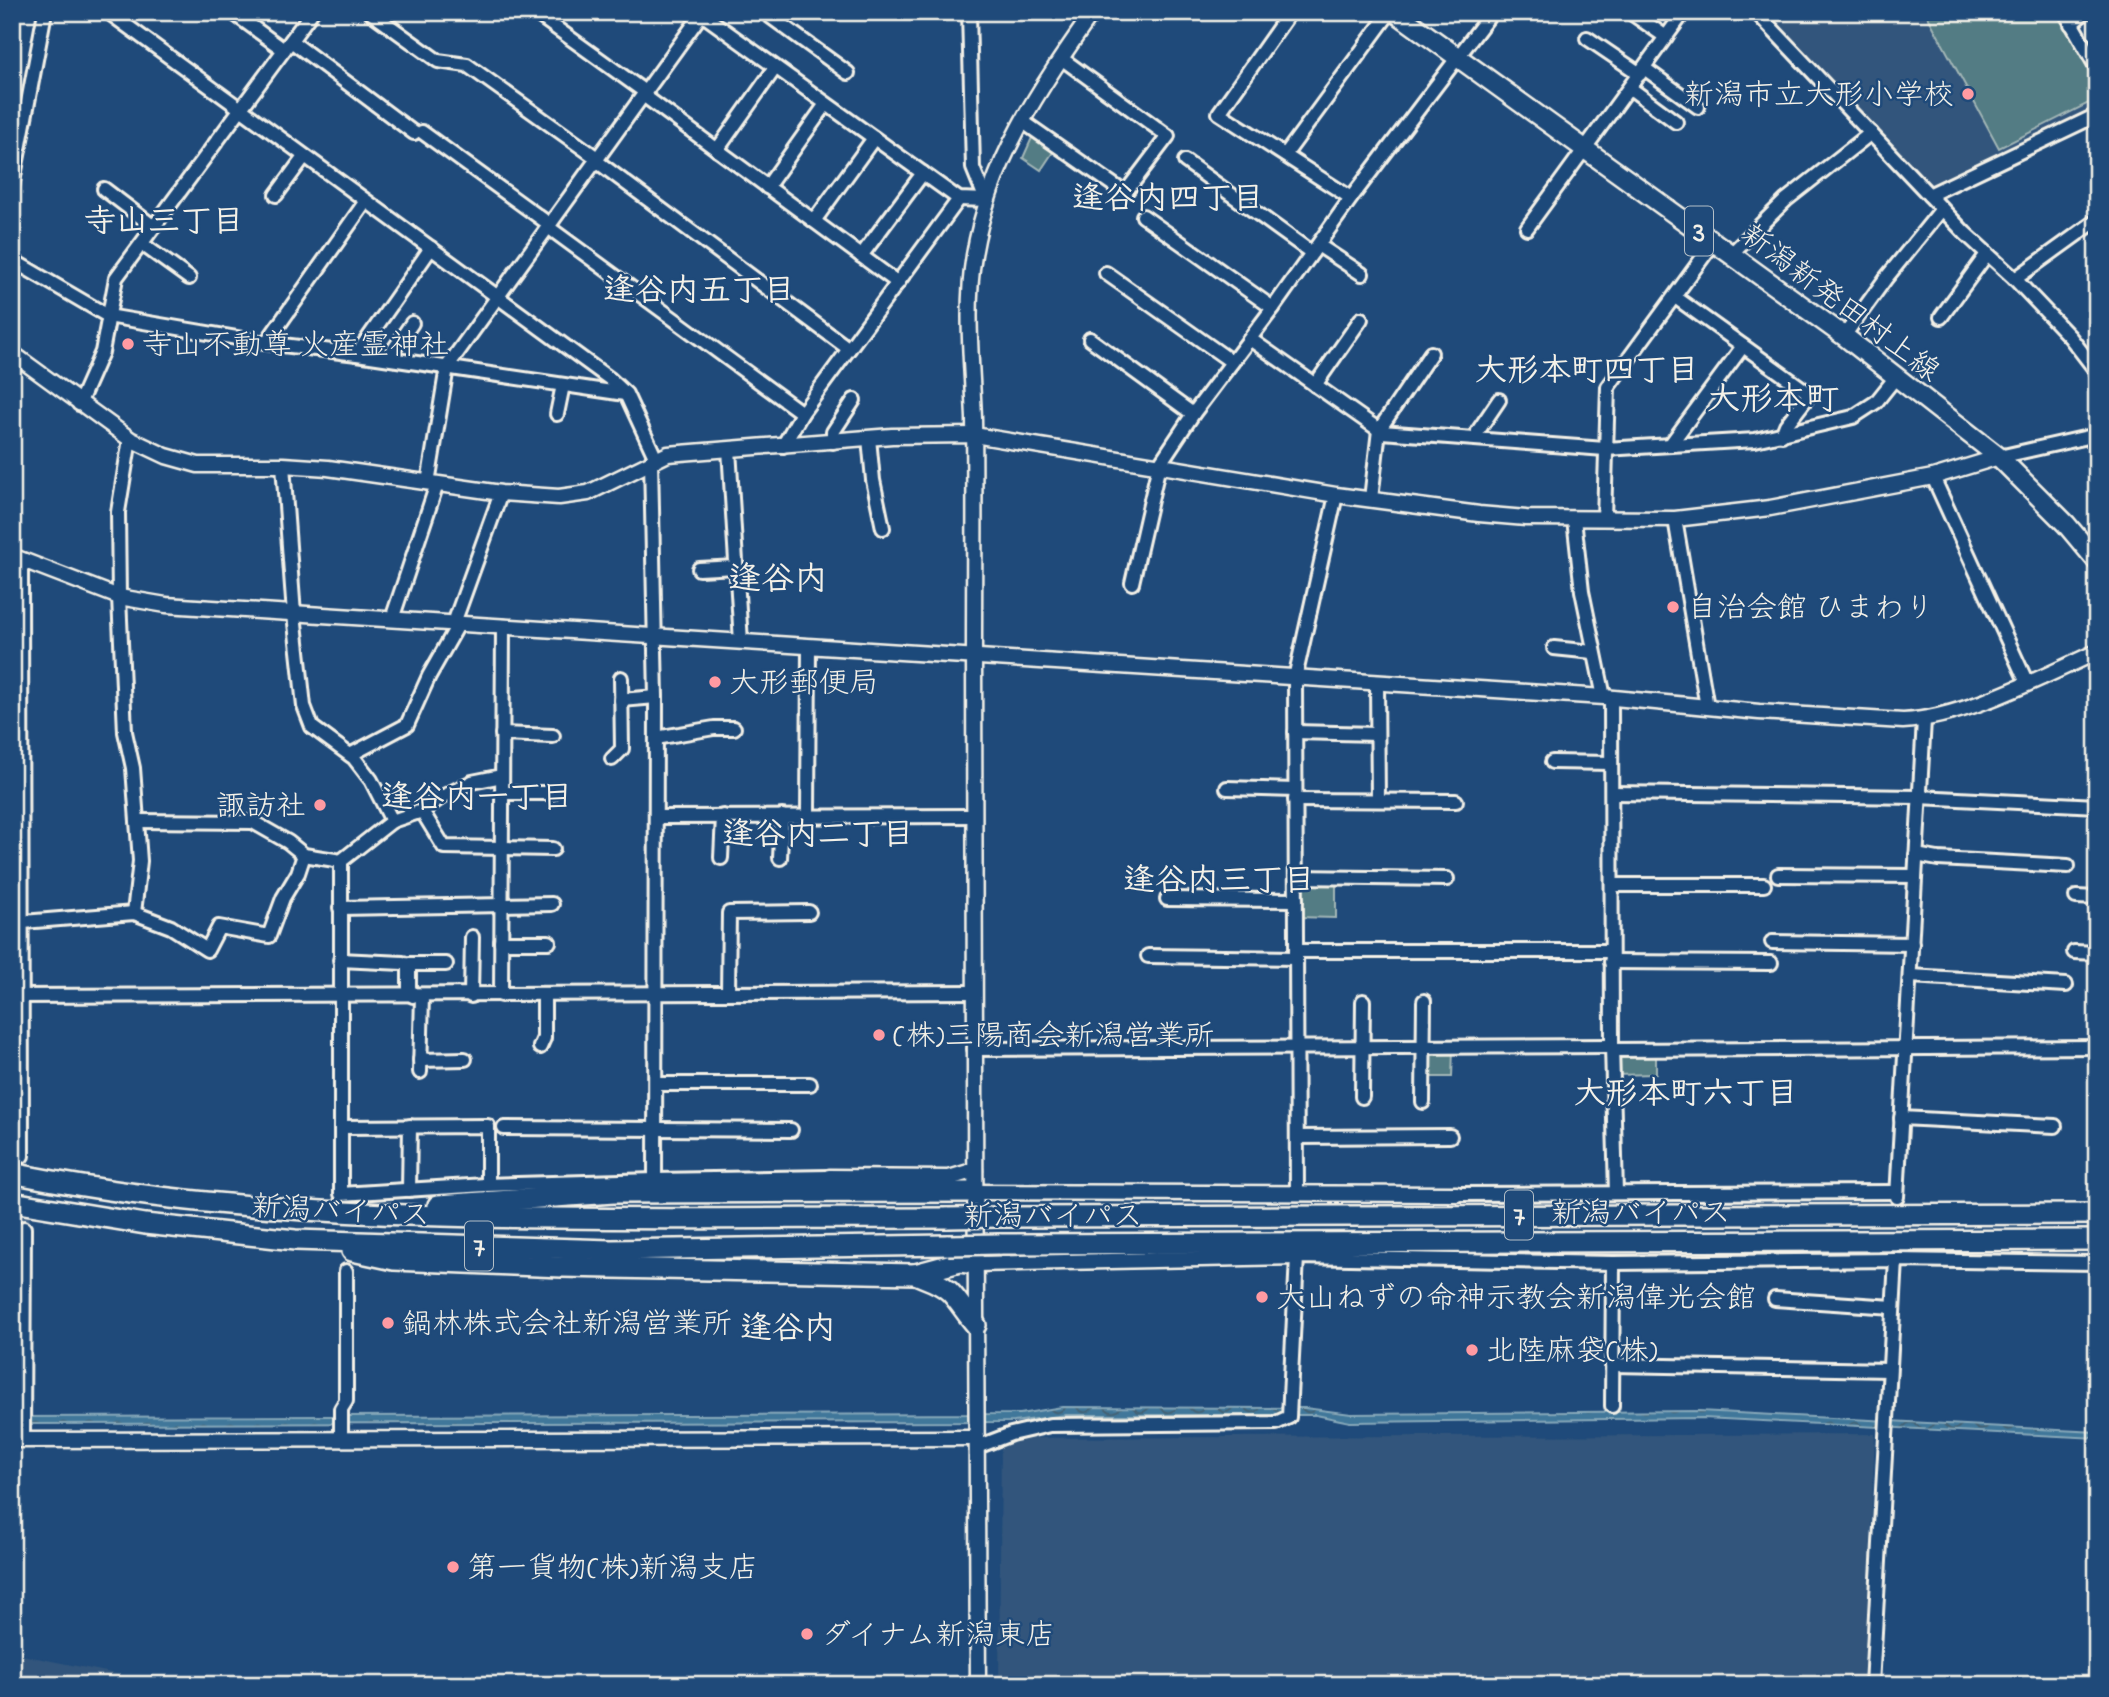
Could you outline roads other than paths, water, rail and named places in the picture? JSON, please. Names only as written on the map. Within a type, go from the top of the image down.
[{"type":"highway","name":"新潟バイパス","points":[[12,1174],[148,1196],[239,1207],[503,1218],[2097,1212]]},
{"type":"highway","points":[[339,1212],[614,1193],[975,1192]]},
{"type":"highway","name":"新潟バイパス","points":[[12,1202],[145,1224],[295,1240],[611,1250],[999,1244],[2097,1240]]},
{"type":"highway","points":[[295,1240],[394,1260],[562,1267],[915,1274],[960,1262],[976,1264]]},
{"type":"highway","points":[[2024,1241],[2097,1247]]},
{"type":"highway","points":[[915,1274],[938,1283],[951,1292],[976,1325]]},
{"type":"main road","name":"新潟新発田村上線","points":[[1392,12],[1843,336],[1999,457],[2066,524],[2097,561]]},
{"type":"street","points":[[12,187],[45,12]]},
{"type":"street","points":[[108,12],[610,379],[626,394],[654,460],[657,994],[655,1180]]},
{"type":"street","points":[[233,12],[288,45],[418,133],[802,413]]},
{"type":"street","points":[[79,404],[103,352],[116,278],[312,12]]},
{"type":"street","points":[[370,12],[438,61],[467,65],[849,349]]},
{"type":"street","points":[[534,12],[898,283]]},
{"type":"street","points":[[764,12],[848,73]]},
{"type":"street","points":[[969,12],[973,168],[986,200]]},
{"type":"street","points":[[978,1685],[974,435],[971,317],[974,258],[986,200],[1005,153],[1039,90],[1093,12]]},
{"type":"street","points":[[1290,12],[1219,113],[1351,198]]},
{"type":"street","points":[[1285,155],[1392,12]]},
{"type":"street","points":[[1132,583],[1159,465],[1193,414],[1351,198],[1492,12]]},
{"type":"street","points":[[1630,12],[1666,37]]},
{"type":"street","points":[[1527,228],[1684,12]]},
{"type":"street","points":[[1756,12],[1942,209],[2015,279],[2070,337],[2097,372]]},
{"type":"street","points":[[2085,12],[2068,18],[2097,68]]},
{"type":"street","points":[[392,619],[433,484],[447,367],[701,13],[959,199],[986,200]]},
{"type":"street","points":[[1587,38],[1698,107]]},
{"type":"street","points":[[1022,121],[1125,193],[1168,136],[1061,58]]},
{"type":"street","points":[[717,150],[775,68]]},
{"type":"street","points":[[1630,89],[1676,122]]},
{"type":"street","points":[[767,187],[827,104]]},
{"type":"street","points":[[1929,195],[2097,115]]},
{"type":"street","points":[[1731,254],[1786,200],[1871,133]]},
{"type":"street","points":[[814,221],[874,138]]},
{"type":"street","points":[[275,195],[304,156]]},
{"type":"street","points":[[1185,161],[1315,249],[1362,274]]},
{"type":"street","points":[[861,256],[923,173]]},
{"type":"street","points":[[104,189],[154,227]]},
{"type":"street","points":[[783,446],[802,413],[959,199]]},
{"type":"street","points":[[267,343],[366,201]]},
{"type":"street","points":[[1843,336],[1942,209]]},
{"type":"street","points":[[1143,216],[1273,308]]},
{"type":"street","points":[[2015,279],[2097,220]]},
{"type":"street","points":[[1604,519],[1608,387],[1714,242]]},
{"type":"street","points":[[142,244],[189,278]]},
{"type":"street","points":[[357,354],[431,248]]},
{"type":"street","points":[[1941,317],[1987,254]]},
{"type":"street","points":[[12,260],[108,316],[267,343],[388,358],[626,394]]},
{"type":"street","points":[[1106,273],[1232,362]]},
{"type":"street","points":[[1675,297],[1810,394],[1786,425],[1782,435]]},
{"type":"street","points":[[1315,385],[1362,318]]},
{"type":"street","points":[[388,358],[412,323]]},
{"type":"street","points":[[1090,339],[1193,414]]},
{"type":"street","points":[[1250,339],[1382,432],[1605,449],[1755,440],[1782,435],[1853,417],[1876,402],[1896,377]]},
{"type":"street","points":[[1670,445],[1743,346]]},
{"type":"street","points":[[12,353],[130,439],[166,456],[198,465],[328,468],[501,493],[559,497],[588,493],[668,454],[869,438],[974,435],[1336,495],[1503,516],[1675,519],[1770,508],[1933,477],[1999,457],[2097,436]]},
{"type":"street","points":[[1371,499],[1378,430],[1431,353]]},
{"type":"street","points":[[557,414],[563,385]]},
{"type":"street","points":[[832,442],[833,432],[854,400]]},
{"type":"street","points":[[1477,439],[1478,431],[1499,400]]},
{"type":"street","points":[[869,438],[873,480],[883,528]]},
{"type":"street","points":[[130,439],[118,512],[125,732],[133,768],[140,861],[134,914]]},
{"type":"street","points":[[729,449],[741,642]]},
{"type":"street","points":[[283,465],[304,706],[312,727],[350,755],[372,780],[392,821]]},
{"type":"street","points":[[1933,477],[2027,683]]},
{"type":"street","points":[[350,755],[407,724],[456,623],[501,493]]},
{"type":"street","points":[[1297,1194],[1295,678],[1336,495]]},
{"type":"street","points":[[1574,519],[1581,591],[1593,652],[1607,698],[1612,793],[1611,957],[1616,1193]]},
{"type":"street","points":[[1675,519],[1707,707]]},
{"type":"street","points":[[22,1156],[18,996],[23,922],[17,558],[119,597],[166,605],[1607,698],[1903,721],[1946,715],[2097,652]]},
{"type":"street","points":[[699,569],[736,567]]},
{"type":"street","points":[[501,995],[503,626]]},
{"type":"street","points":[[808,816],[809,646]]},
{"type":"street","points":[[1554,648],[1593,652]]},
{"type":"street","points":[[612,759],[622,749],[621,678]]},
{"type":"street","points":[[1377,683],[1377,800]]},
{"type":"street","points":[[621,700],[656,697]]},
{"type":"street","points":[[975,1192],[1897,1194],[1924,720]]},
{"type":"street","points":[[656,738],[714,728],[734,728]]},
{"type":"street","points":[[1295,732],[1377,734]]},
{"type":"street","points":[[502,734],[553,737]]},
{"type":"street","points":[[1552,762],[1611,763]]},
{"type":"street","points":[[136,821],[253,822],[288,842],[304,855],[341,861],[392,821],[422,811],[440,798],[472,782],[502,776]]},
{"type":"street","points":[[1227,788],[1295,795],[1456,802]]},
{"type":"street","points":[[502,793],[552,793]]},
{"type":"street","points":[[1612,793],[1919,797],[2097,806]]},
{"type":"street","points":[[422,811],[444,847],[553,849]]},
{"type":"street","points":[[721,858],[723,816]]},
{"type":"street","points":[[780,858],[782,816]]},
{"type":"street","points":[[656,817],[974,816]]},
{"type":"street","points":[[23,922],[134,914],[171,928],[206,950],[219,927],[269,936],[304,855]]},
{"type":"street","points":[[1916,855],[1938,859],[2068,866]]},
{"type":"street","points":[[341,861],[341,1194],[488,1185],[655,1180],[949,1178],[975,1170]]},
{"type":"street","points":[[1778,875],[1915,876]]},
{"type":"street","points":[[1296,877],[1447,879]]},
{"type":"street","points":[[1612,885],[1764,885]]},
{"type":"street","points":[[2076,897],[2097,898]]},
{"type":"street","points":[[1167,899],[1296,901]]},
{"type":"street","points":[[340,908],[552,904]]},
{"type":"street","points":[[728,993],[729,913],[809,912]]},
{"type":"street","points":[[471,996],[472,937]]},
{"type":"street","points":[[501,942],[549,942]]},
{"type":"street","points":[[1772,942],[1912,943]]},
{"type":"street","points":[[2074,952],[2097,953]]},
{"type":"street","points":[[1148,956],[1611,957],[1771,963]]},
{"type":"street","points":[[340,960],[403,963]]},
{"type":"street","points":[[446,964],[410,964],[409,988],[417,996],[420,1066],[465,1059]]},
{"type":"street","points":[[1910,976],[2066,985]]},
{"type":"street","points":[[18,996],[974,992]]},
{"type":"street","points":[[540,1047],[544,1038],[544,995]]},
{"type":"street","points":[[1363,1001],[1363,1097]]},
{"type":"street","points":[[1423,1102],[1424,1001]]},
{"type":"street","points":[[974,1049],[1296,1046],[2097,1047]]},
{"type":"street","points":[[657,1084],[810,1084]]},
{"type":"street","points":[[1901,1118],[2055,1126]]},
{"type":"street","points":[[341,1126],[488,1126],[488,1185]]},
{"type":"street","points":[[409,1190],[410,1126]]},
{"type":"street","points":[[504,1128],[791,1130]]},
{"type":"street","points":[[1297,1137],[1450,1136]]},
{"type":"street","points":[[24,1228],[18,1440],[977,1442],[1050,1425],[1276,1423],[1290,1411],[1297,1257]]},
{"type":"street","points":[[976,1264],[1297,1257],[1613,1262],[1896,1260],[2097,1263]]},
{"type":"street","points":[[1872,1685],[1896,1260]]},
{"type":"street","points":[[1612,1406],[1613,1262]]},
{"type":"street","points":[[341,1439],[341,1409],[346,1401],[346,1271]]},
{"type":"street","points":[[1775,1299],[1893,1307]]},
{"type":"street","points":[[1612,1365],[1889,1370]]},
{"type":"water","points":[[1062,1407],[1305,1408],[1351,1414],[1699,1411],[2097,1432],[2097,1438],[1703,1418],[1350,1422],[1316,1415],[1066,1415],[1014,1422],[12,1424],[12,1417],[1020,1414]]},
{"type":"tunnel","points":[[22,1156],[24,1228]]},
{"type":"tunnel","points":[[1896,1260],[1897,1197]]},
{"type":"place","name":"新潟市立大形小学校","points":[[1968,94]]},
{"type":"place","name":"寺山不動尊 火産霊神社","points":[[128,344]]},
{"type":"place","name":"自治会館 ひまわり","points":[[1673,607]]},
{"type":"place","name":"大形郵便局","points":[[715,682]]},
{"type":"place","name":"諏訪社","points":[[320,805]]},
{"type":"place","name":"(株)三陽商会新潟営業所","points":[[879,1035]]},
{"type":"place","name":"大山ねずの命神示教会新潟偉光会館","points":[[1262,1297]]},
{"type":"place","name":"鍋林株式会社新潟営業所","points":[[388,1323]]},
{"type":"place","name":"北陸麻袋(株)","points":[[1472,1350]]},
{"type":"place","name":"第一貨物(株)新潟支店","points":[[453,1567]]},
{"type":"place","name":"ダイナム新潟東店","points":[[807,1634]]},
{"type":"district","name":"逢谷内四丁目","points":[[1168,197]]},
{"type":"district","name":"寺山三丁目","points":[[164,220]]},
{"type":"district","name":"逢谷内五丁目","points":[[699,289]]},
{"type":"district","name":"大形本町四丁目","points":[[1587,369]]},
{"type":"district","name":"大形本町","points":[[1773,397]]},
{"type":"district","name":"逢谷内","points":[[778,577]]},
{"type":"district","name":"逢谷内一丁目","points":[[477,796]]},
{"type":"district","name":"逢谷内二丁目","points":[[818,833]]},
{"type":"district","name":"逢谷内三丁目","points":[[1219,879]]},
{"type":"district","name":"大形本町六丁目","points":[[1686,1092]]},
{"type":"district","name":"逢谷内","points":[[788,1327]]}]
